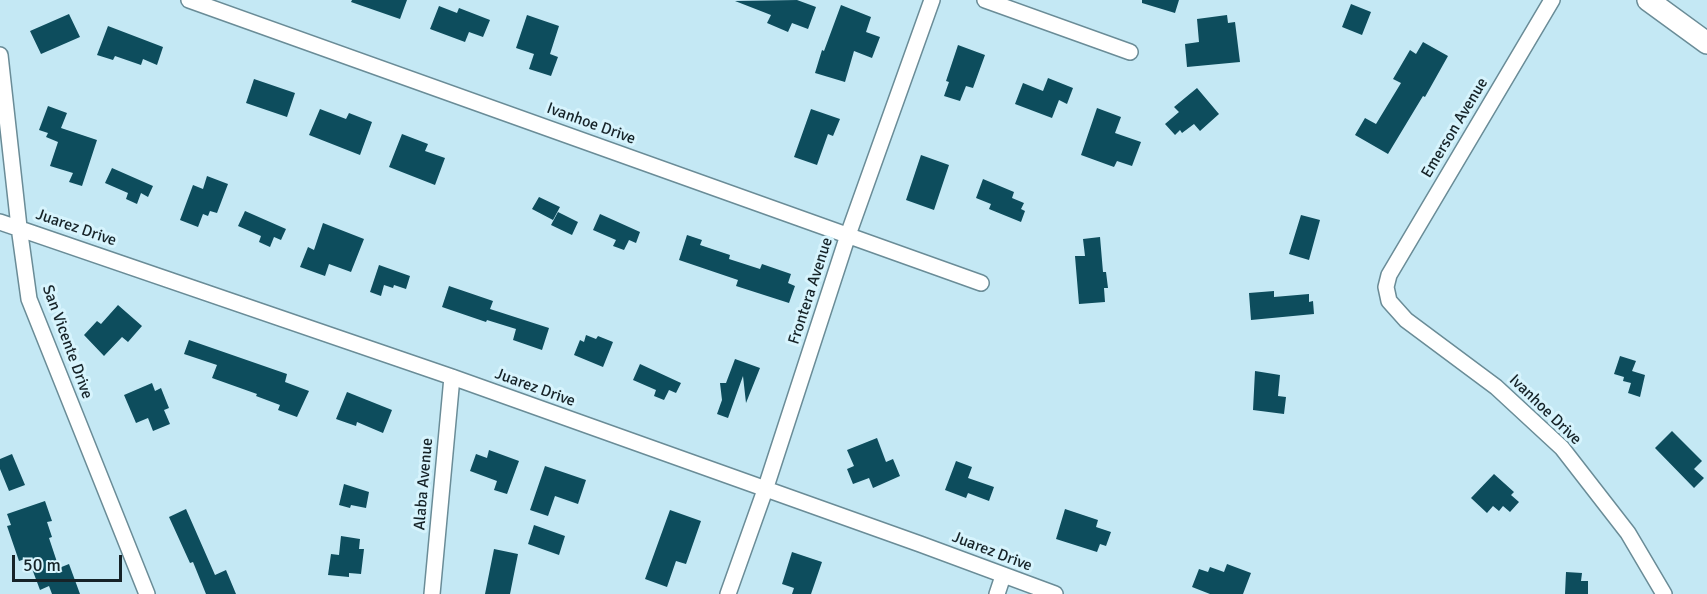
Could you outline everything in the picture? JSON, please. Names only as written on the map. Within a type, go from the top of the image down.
[{"type":"main road","points":[[1648,0],[1707,43]]},
{"type":"street","name":"Ivanhoe Drive","points":[[189,0],[981,283]]},
{"type":"street","name":"Frontera Avenue","points":[[728,594],[765,490],[848,235],[932,0]]},
{"type":"street","points":[[985,0],[1130,52]]},
{"type":"street","name":"Emerson Avenue","points":[[1389,275],[1552,0]]},
{"type":"street","name":"San Vicente Drive","points":[[0,55],[29,299],[147,594]]},
{"type":"street","name":"Juarez Drive","points":[[0,222],[452,377],[765,490],[920,543],[1055,594]]},
{"type":"street","name":"Ivanhoe Drive","points":[[1389,275],[1386,287],[1389,301],[1406,320],[1496,387],[1562,448],[1628,533],[1664,594]]},
{"type":"street","name":"Alaba Avenue","points":[[432,594],[452,377]]},
{"type":"street","points":[[997,594],[1003,576]]},
{"type":"building","points":[[352,0],[407,0],[400,19],[351,2]]},
{"type":"building","points":[[797,0],[816,7],[808,29],[792,23],[788,32],[767,23],[771,15],[735,1]]},
{"type":"building","points":[[1142,0],[1179,0],[1175,13],[1142,3]]},
{"type":"building","points":[[1351,4],[1371,12],[1362,35],[1342,27]]},
{"type":"building","points":[[841,5],[871,17],[866,32],[880,37],[872,58],[854,51],[845,82],[815,73]]},
{"type":"building","points":[[439,6],[457,13],[459,8],[490,20],[483,37],[469,32],[465,42],[430,29]]},
{"type":"building","points":[[69,14],[80,37],[41,54],[30,31]]},
{"type":"building","points":[[527,15],[559,26],[550,54],[558,57],[551,76],[529,69],[534,54],[516,48]]},
{"type":"building","points":[[1227,15],[1228,23],[1235,22],[1240,62],[1187,67],[1185,44],[1199,42],[1197,19]]},
{"type":"building","points":[[108,26],[163,47],[157,65],[143,59],[141,65],[115,56],[113,60],[97,55]]},
{"type":"building","points":[[1423,42],[1448,56],[1388,154],[1355,135],[1365,118],[1376,124],[1401,83],[1393,79],[1410,50],[1416,54]]},
{"type":"building","points":[[958,45],[985,55],[973,88],[966,86],[960,101],[944,96],[949,82],[946,81]]},
{"type":"building","points":[[1048,78],[1073,88],[1067,104],[1059,100],[1052,118],[1015,104],[1023,83],[1043,91]]},
{"type":"building","points":[[254,79],[295,93],[287,117],[246,103]]},
{"type":"building","points":[[1197,88],[1219,114],[1200,131],[1194,124],[1182,133],[1180,130],[1175,135],[1165,124],[1179,112],[1174,107]]},
{"type":"building","points":[[48,106],[67,113],[61,128],[97,140],[82,186],[69,182],[73,173],[50,166],[58,142],[46,137],[48,133],[39,130]]},
{"type":"building","points":[[1097,108],[1121,117],[1115,133],[1141,142],[1132,166],[1117,161],[1114,167],[1081,155]]},
{"type":"building","points":[[320,109],[346,119],[349,113],[372,122],[360,155],[309,135]]},
{"type":"building","points":[[811,109],[840,119],[833,136],[828,134],[817,165],[794,157]]},
{"type":"building","points":[[402,134],[428,144],[425,151],[445,158],[435,185],[389,167]]},
{"type":"building","points":[[921,155],[949,165],[934,210],[906,200]]},
{"type":"building","points":[[112,168],[153,186],[148,197],[141,193],[137,204],[126,199],[128,193],[105,183]]},
{"type":"building","points":[[207,176],[228,184],[217,213],[210,211],[208,216],[203,214],[198,227],[180,220],[193,185],[203,189]]},
{"type":"building","points":[[983,179],[1014,192],[1012,198],[1024,203],[1021,209],[1025,211],[1021,222],[989,209],[991,204],[976,198]]},
{"type":"building","points":[[539,197],[560,207],[553,220],[532,209]]},
{"type":"building","points":[[245,211],[286,229],[281,240],[274,237],[270,247],[259,242],[261,236],[238,226]]},
{"type":"building","points":[[558,212],[578,222],[572,235],[551,225]]},
{"type":"building","points":[[600,214],[640,232],[636,243],[629,240],[624,250],[613,246],[616,240],[593,230]]},
{"type":"building","points":[[1301,215],[1320,220],[1309,260],[1289,254]]},
{"type":"building","points":[[323,223],[364,239],[351,272],[329,264],[325,276],[300,267],[308,247],[314,250]]},
{"type":"building","points":[[687,235],[702,240],[700,245],[730,255],[729,259],[760,269],[762,264],[791,274],[788,283],[795,286],[789,303],[736,286],[738,280],[679,260]]},
{"type":"building","points":[[1100,237],[1103,272],[1106,272],[1108,288],[1104,288],[1105,302],[1079,304],[1075,256],[1085,256],[1083,239]]},
{"type":"building","points":[[379,265],[410,276],[406,289],[384,285],[381,296],[370,292]]},
{"type":"building","points":[[449,286],[493,301],[490,309],[549,328],[542,350],[513,340],[516,329],[487,320],[486,322],[442,307]]},
{"type":"building","points":[[1274,291],[1274,297],[1309,294],[1309,302],[1313,301],[1314,314],[1251,320],[1249,293]]},
{"type":"building","points":[[118,305],[142,326],[128,342],[122,337],[104,356],[84,335],[97,321],[101,324]]},
{"type":"building","points":[[586,335],[596,339],[598,336],[613,342],[603,367],[574,355],[580,340],[584,342]]},
{"type":"building","points":[[189,340],[287,374],[285,382],[309,391],[297,417],[278,410],[280,405],[256,396],[257,394],[212,378],[217,365],[184,354]]},
{"type":"building","points":[[1620,356],[1636,361],[1632,371],[1645,375],[1640,397],[1628,393],[1631,383],[1623,381],[1624,377],[1614,374]]},
{"type":"building","points":[[735,359],[760,368],[746,403],[743,376],[728,418],[717,414],[722,400],[720,383],[726,383]]},
{"type":"building","points":[[640,364],[681,383],[676,393],[669,390],[664,400],[654,396],[656,390],[633,380]]},
{"type":"building","points":[[1255,371],[1280,375],[1278,396],[1286,397],[1284,414],[1253,410]]},
{"type":"building","points":[[152,383],[155,391],[161,388],[169,408],[164,410],[170,424],[153,431],[148,418],[136,423],[124,395]]},
{"type":"building","points":[[347,392],[392,410],[383,433],[357,422],[356,426],[336,419]]},
{"type":"building","points":[[1672,431],[1702,461],[1694,469],[1704,478],[1694,488],[1655,448]]},
{"type":"building","points":[[877,438],[886,462],[893,459],[900,476],[873,488],[869,478],[853,484],[847,469],[854,466],[847,450]]},
{"type":"building","points":[[489,450],[519,461],[507,494],[494,490],[497,481],[470,471],[476,454],[487,458]]},
{"type":"building","points":[[12,454],[25,485],[9,491],[0,469],[0,459]]},
{"type":"building","points":[[956,461],[972,467],[968,478],[994,487],[989,501],[968,493],[966,498],[945,490]]},
{"type":"building","points":[[545,466],[586,480],[578,504],[555,496],[548,516],[530,510]]},
{"type":"building","points":[[1494,474],[1514,492],[1511,495],[1519,502],[1510,512],[1503,506],[1499,511],[1493,506],[1487,513],[1471,498]]},
{"type":"building","points":[[344,484],[369,492],[366,508],[339,505]]},
{"type":"building","points":[[45,501],[52,521],[47,522],[52,537],[49,538],[59,568],[69,564],[80,594],[52,594],[49,586],[40,590],[28,558],[19,561],[7,526],[11,525],[7,514]]},
{"type":"building","points":[[186,509],[215,575],[226,570],[236,594],[206,594],[193,562],[190,563],[169,517]]},
{"type":"building","points":[[1065,509],[1098,520],[1096,527],[1111,532],[1106,546],[1100,544],[1097,552],[1056,539]]},
{"type":"building","points":[[670,510],[701,521],[686,564],[676,561],[667,587],[645,579]]},
{"type":"building","points":[[534,525],[565,536],[559,555],[528,544]]},
{"type":"building","points":[[341,536],[360,539],[359,549],[364,549],[361,574],[349,573],[349,577],[328,575],[331,554],[339,555]]},
{"type":"building","points":[[494,549],[518,554],[510,594],[485,594]]},
{"type":"building","points":[[792,552],[822,562],[811,594],[792,594],[794,588],[782,584]]},
{"type":"building","points":[[1227,564],[1251,573],[1243,594],[1210,594],[1192,587],[1199,569],[1208,572],[1210,567],[1224,572]]},
{"type":"building","points":[[1566,572],[1582,573],[1581,581],[1588,581],[1588,594],[1565,594]]}]
